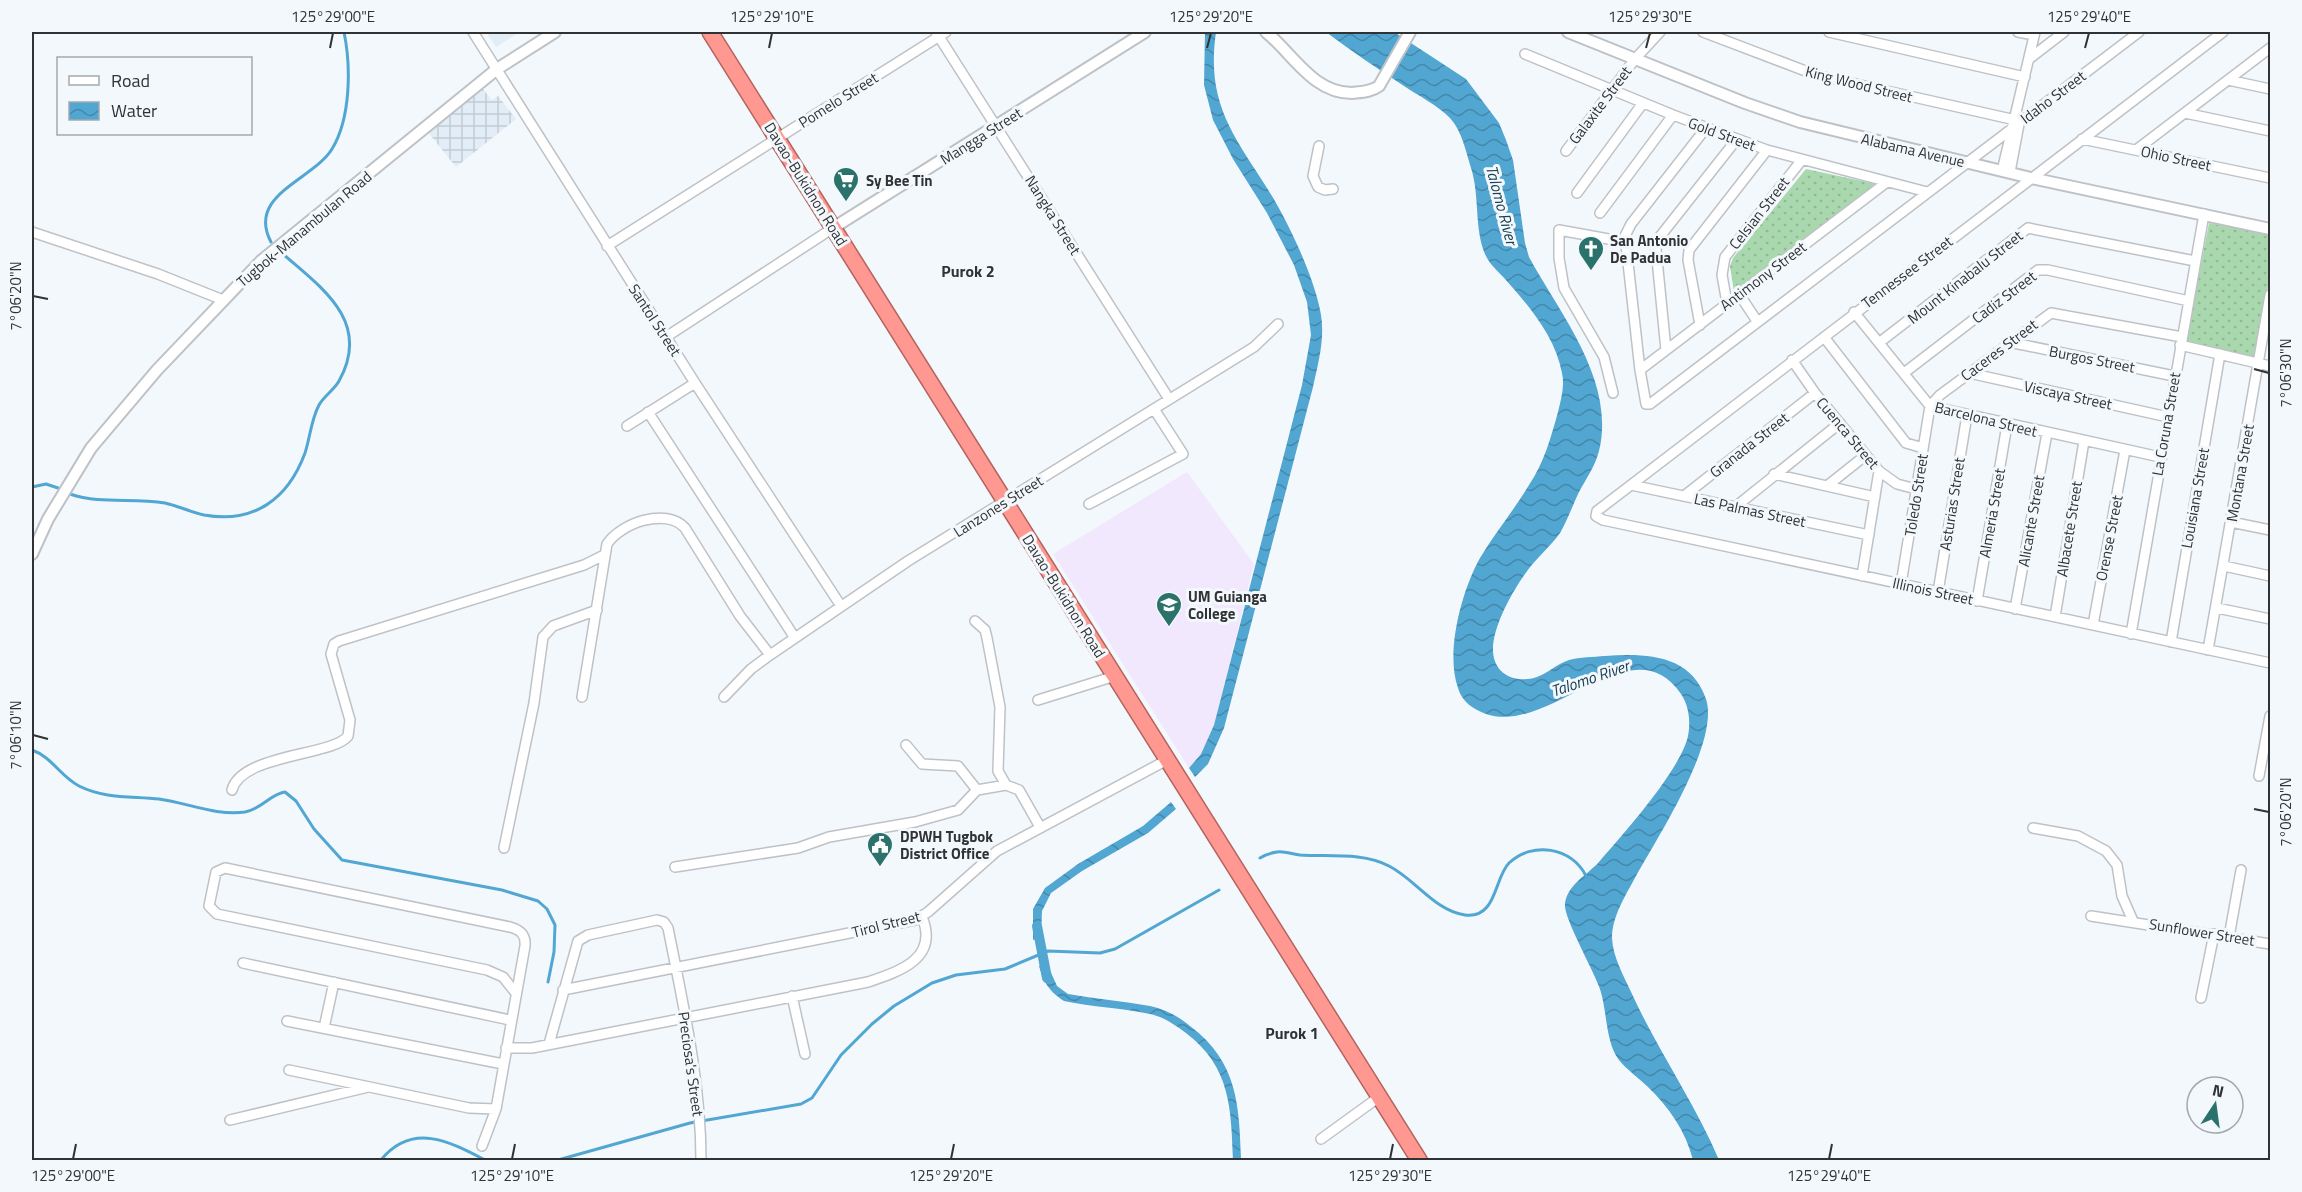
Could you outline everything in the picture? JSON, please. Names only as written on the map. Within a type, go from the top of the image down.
[{"type":"highway","name":"Davao-Bukidnon Road","points":[[710,32],[1419,1160]]},
{"type":"street","name":"Santol Street","points":[[473,32],[694,383],[841,606]]},
{"type":"street","name":"Tugbok-Manambulan Road","points":[[32,554],[48,519],[91,448],[157,370],[261,261],[497,69],[555,32]]},
{"type":"street","name":"Mangga Street","points":[[666,338],[833,228],[1145,32]]},
{"type":"street","points":[[1266,32],[1305,71],[1330,90],[1364,92],[1375,89],[1381,83],[1410,32]]},
{"type":"street","name":"Alabama Avenue","points":[[1568,32],[1800,122],[2031,177],[2271,229]]},
{"type":"street","name":"Galaxite Street","points":[[1566,151],[1635,59],[1660,32]]},
{"type":"street","name":"King Wood Street","points":[[1702,32],[1716,34],[1816,75],[2015,123]]},
{"type":"street","points":[[1829,32],[2025,77]]},
{"type":"street","points":[[2006,171],[2034,33],[2018,32]]},
{"type":"street","points":[[2029,59],[2064,32]]},
{"type":"street","name":"Idaho Street","points":[[1640,370],[1646,404],[1650,404],[2015,123],[2139,32]]},
{"type":"street","name":"Tennessee Street","points":[[1596,516],[1598,511],[1854,312],[2223,32]]},
{"type":"street","name":"Pomelo Street","points":[[607,246],[940,33]]},
{"type":"street","name":"Nangka Street","points":[[940,33],[996,127],[1169,399]]},
{"type":"street","points":[[2136,150],[2271,48]]},
{"type":"street","name":"Gold Street","points":[[1525,54],[1737,140],[1801,161],[1927,192]]},
{"type":"street","points":[[2228,80],[2271,89]]},
{"type":"street","points":[[1576,193],[1643,103]]},
{"type":"street","points":[[2185,113],[2271,131]]},
{"type":"street","points":[[1600,213],[1673,115]]},
{"type":"street","points":[[1640,370],[1624,242],[1631,224],[1706,128]]},
{"type":"street","name":"Ohio Street","points":[[2082,139],[2271,178]]},
{"type":"street","points":[[1666,350],[1656,249],[1658,239],[1737,140]]},
{"type":"street","points":[[1319,146],[1314,176],[1318,187],[1325,190],[1333,189]]},
{"type":"street","points":[[1700,325],[1688,260],[1689,250],[1767,150]]},
{"type":"street","name":"Celsian Street","points":[[1727,303],[1722,275],[1725,257],[1801,161]]},
{"type":"street","name":"Antimony Street","points":[[1640,370],[1887,182]]},
{"type":"street","name":"La Coruna Street","points":[[2131,634],[2174,376],[2204,214]]},
{"type":"street","name":"Mount Kinabalu Street","points":[[1880,342],[2028,228],[2195,261]]},
{"type":"street","points":[[1613,393],[1604,357],[1564,288],[1559,258],[1559,230],[1624,242]]},
{"type":"street","points":[[32,232],[147,270],[223,300]]},
{"type":"street","name":"Cadiz Street","points":[[1904,373],[2038,270],[2048,270],[2188,301]]},
{"type":"street","points":[[1739,294],[1757,321]]},
{"type":"street","name":"Montana Street","points":[[2208,650],[2259,364],[2269,322],[2271,295]]},
{"type":"street","name":"Barcelona Street","points":[[1854,312],[1930,406],[2007,425],[2160,457]]},
{"type":"street","name":"Caceres Street","points":[[1930,406],[1940,395],[2050,313],[2181,341],[2220,354],[2271,366]]},
{"type":"street","name":"Lanzones Street","points":[[724,697],[751,669],[841,606],[908,561],[1254,347],[1278,324]]},
{"type":"street","points":[[1824,337],[1906,443],[1923,448]]},
{"type":"street","name":"Burgos Street","points":[[2009,342],[2174,376]]},
{"type":"street","name":"Louisiana Street","points":[[2171,642],[2220,354]]},
{"type":"street","name":"Cuenca Street","points":[[1792,360],[1815,393],[1879,471],[1897,484],[1916,489]]},
{"type":"street","name":"Viscaya Street","points":[[1969,373],[2168,417]]},
{"type":"street","points":[[627,426],[694,383]]},
{"type":"street","name":"Granada Street","points":[[1684,496],[1815,393]]},
{"type":"street","name":"Toledo Street","points":[[1901,584],[1930,406]]},
{"type":"street","points":[[1089,504],[1184,454],[1154,409]]},
{"type":"street","points":[[648,412],[795,638]]},
{"type":"street","name":"Asturias Street","points":[[1938,592],[1967,415]]},
{"type":"street","points":[[1734,508],[1840,423]]},
{"type":"street","name":"Almeria Street","points":[[1977,600],[2007,425]]},
{"type":"street","name":"Alicante Street","points":[[2015,609],[2047,433]]},
{"type":"street","name":"Albacete Street","points":[[2055,617],[2084,441]]},
{"type":"street","name":"Orense Street","points":[[2092,625],[2125,450]]},
{"type":"street","points":[[1827,486],[1866,455]]},
{"type":"street","points":[[1862,576],[1879,471]]},
{"type":"street","points":[[1774,474],[1875,497]]},
{"type":"street","name":"Las Palmas Street","points":[[1631,485],[1869,535]]},
{"type":"street","name":"Illinois Street","points":[[1596,516],[1603,520],[2271,663]]},
{"type":"street","points":[[582,698],[607,544],[620,530],[660,518],[676,520],[685,528],[741,616],[771,655]]},
{"type":"street","points":[[2231,522],[2271,530]]},
{"type":"street","points":[[231,790],[235,780],[244,774],[286,757],[340,742],[348,736],[350,720],[331,654],[334,644],[339,640],[584,565],[604,555]]},
{"type":"street","points":[[2224,566],[2271,576]]},
{"type":"street","points":[[2217,608],[2271,619]]},
{"type":"street","points":[[504,848],[534,703],[543,637],[553,626],[597,610]]},
{"type":"street","points":[[975,621],[985,630],[1000,707],[998,771],[1006,785],[1023,795],[1040,827]]},
{"type":"street","points":[[1038,700],[1115,676]]},
{"type":"street","points":[[2259,776],[2271,716]]},
{"type":"street","points":[[906,745],[922,764],[958,766],[976,790]]},
{"type":"street","name":"Tirol Street","points":[[563,990],[922,917],[988,859],[1040,827],[1167,760]]},
{"type":"street","points":[[675,867],[798,848],[829,837],[915,822],[958,810],[976,790],[1006,785]]},
{"type":"street","points":[[2033,828],[2078,836],[2106,851],[2117,865],[2122,896],[2133,921]]},
{"type":"street","points":[[482,1146],[496,1109],[525,940],[516,929],[225,868],[218,869],[215,875],[209,906],[217,914],[487,970],[503,977],[515,992]]},
{"type":"street","points":[[2229,937],[2241,870]]},
{"type":"street","name":"Sunflower Street","points":[[2091,916],[2271,944]]},
{"type":"street","points":[[506,1048],[521,1049],[549,1044],[868,982],[901,969],[916,959],[926,947],[927,932],[922,917]]},
{"type":"street","name":"Preciosa's Street","points":[[563,990],[578,940],[588,934],[657,920],[664,922],[668,928],[685,1016],[701,1129],[701,1161]]},
{"type":"street","points":[[2201,998],[2214,934]]},
{"type":"street","points":[[243,963],[510,1020]]},
{"type":"street","points":[[324,1028],[333,982]]},
{"type":"street","points":[[549,1044],[563,990]]},
{"type":"street","points":[[792,996],[805,1054]]},
{"type":"street","points":[[287,1021],[503,1064]]},
{"type":"street","points":[[289,1070],[469,1108],[496,1109]]},
{"type":"street","points":[[230,1120],[369,1087]]},
{"type":"street","points":[[1321,1139],[1379,1097]]},
{"type":"shaded area","points":[[486,32],[520,32],[496,47]]},
{"type":"shaded area","points":[[482,88],[492,100],[498,96],[516,119],[456,167],[427,131]]},
{"type":"shaded area","name":"UM Guianga College","points":[[1187,472],[1254,564],[1214,725],[1201,754],[1189,768],[1053,554]]},
{"type":"green space","points":[[1806,169],[1876,184],[1734,292],[1730,266],[1733,258]]},
{"type":"green space","points":[[2209,223],[2270,234],[2270,270],[2259,358],[2186,342]]},
{"type":"water","points":[[1205,32],[1216,32],[1215,78],[1225,116],[1275,201],[1299,249],[1318,300],[1322,333],[1313,387],[1224,728],[1208,764],[1195,777],[1189,768],[1201,754],[1214,725],[1302,385],[1311,335],[1307,302],[1294,265],[1213,120],[1204,85]]},
{"type":"water","name":"Talomo River","points":[[1326,32],[1394,32],[1466,79],[1499,123],[1513,160],[1529,257],[1582,349],[1600,399],[1602,425],[1597,457],[1560,533],[1514,590],[1496,632],[1493,651],[1497,666],[1508,676],[1529,679],[1573,659],[1620,655],[1651,656],[1678,665],[1690,673],[1699,684],[1706,699],[1708,717],[1696,764],[1671,815],[1620,906],[1614,922],[1612,938],[1617,960],[1632,994],[1719,1160],[1693,1160],[1686,1140],[1670,1112],[1656,1095],[1619,1060],[1614,1052],[1601,993],[1568,919],[1565,904],[1569,891],[1622,836],[1672,770],[1687,740],[1689,717],[1686,705],[1681,694],[1661,675],[1639,670],[1615,674],[1537,710],[1511,717],[1481,712],[1462,697],[1454,673],[1453,657],[1457,622],[1467,587],[1480,558],[1534,477],[1543,459],[1560,402],[1563,388],[1562,373],[1554,346],[1540,322],[1485,254],[1479,234],[1474,179],[1463,142],[1454,123],[1434,105]]},
{"type":"water","points":[[1171,802],[1176,809],[1148,833],[1082,871],[1051,893],[1042,911],[1041,938],[1033,940],[1033,909],[1045,888],[1078,864],[1143,826]]},
{"type":"water","points":[[1047,964],[1057,986],[1068,994],[1161,1009],[1181,1019],[1206,1040],[1218,1054],[1233,1086],[1239,1121],[1241,1160],[1233,1160],[1226,1090],[1212,1060],[1201,1046],[1178,1027],[1155,1015],[1064,1001],[1054,994],[1043,977],[1039,966]]},
{"type":"waterway","points":[[271,242],[266,226],[267,212],[274,200],[323,160],[332,149],[343,122],[348,92],[348,60],[344,32]]},
{"type":"waterway","points":[[70,494],[94,499],[153,501],[204,515],[222,517],[238,516],[253,511],[267,505],[279,495],[298,469],[319,405],[339,381],[348,360],[350,341],[346,324],[338,308],[313,280],[283,254]]},
{"type":"waterway","points":[[32,487],[46,484],[58,488]]},
{"type":"waterway","points":[[32,750],[45,757],[72,782],[89,790],[109,795],[159,799],[213,811],[234,813],[251,810],[285,792],[296,801],[314,829],[342,860],[502,890],[538,901],[547,909],[555,925],[554,952],[548,982]]},
{"type":"waterway","points":[[1260,858],[1280,852],[1357,857],[1379,862],[1398,872],[1444,907],[1465,915],[1475,915],[1483,911],[1489,904],[1509,863],[1529,852],[1551,850],[1562,853],[1580,866],[1586,876]]},
{"type":"waterway","points":[[558,1160],[690,1123],[801,1104],[812,1098],[841,1055],[872,1024],[894,1006],[932,983],[956,975],[1005,969],[1048,951],[1100,953],[1115,949],[1219,890]]},
{"type":"waterway","points":[[1037,926],[1047,978]]},
{"type":"waterway","points":[[381,1160],[393,1148],[405,1141],[418,1138],[444,1142],[485,1160]]},
{"type":"place","name":"Sy Bee Tin","points":[[846,203]]},
{"type":"place","name":"San Antonio De Padua","points":[[1591,272]]},
{"type":"place","name":"UM Guianga College","points":[[1169,628]]},
{"type":"place","name":"DPWH Tugbok District Office","points":[[880,868]]},
{"type":"district","name":"Purok 2","points":[[968,271]]},
{"type":"district","name":"Purok 1","points":[[1292,1033]]}]
